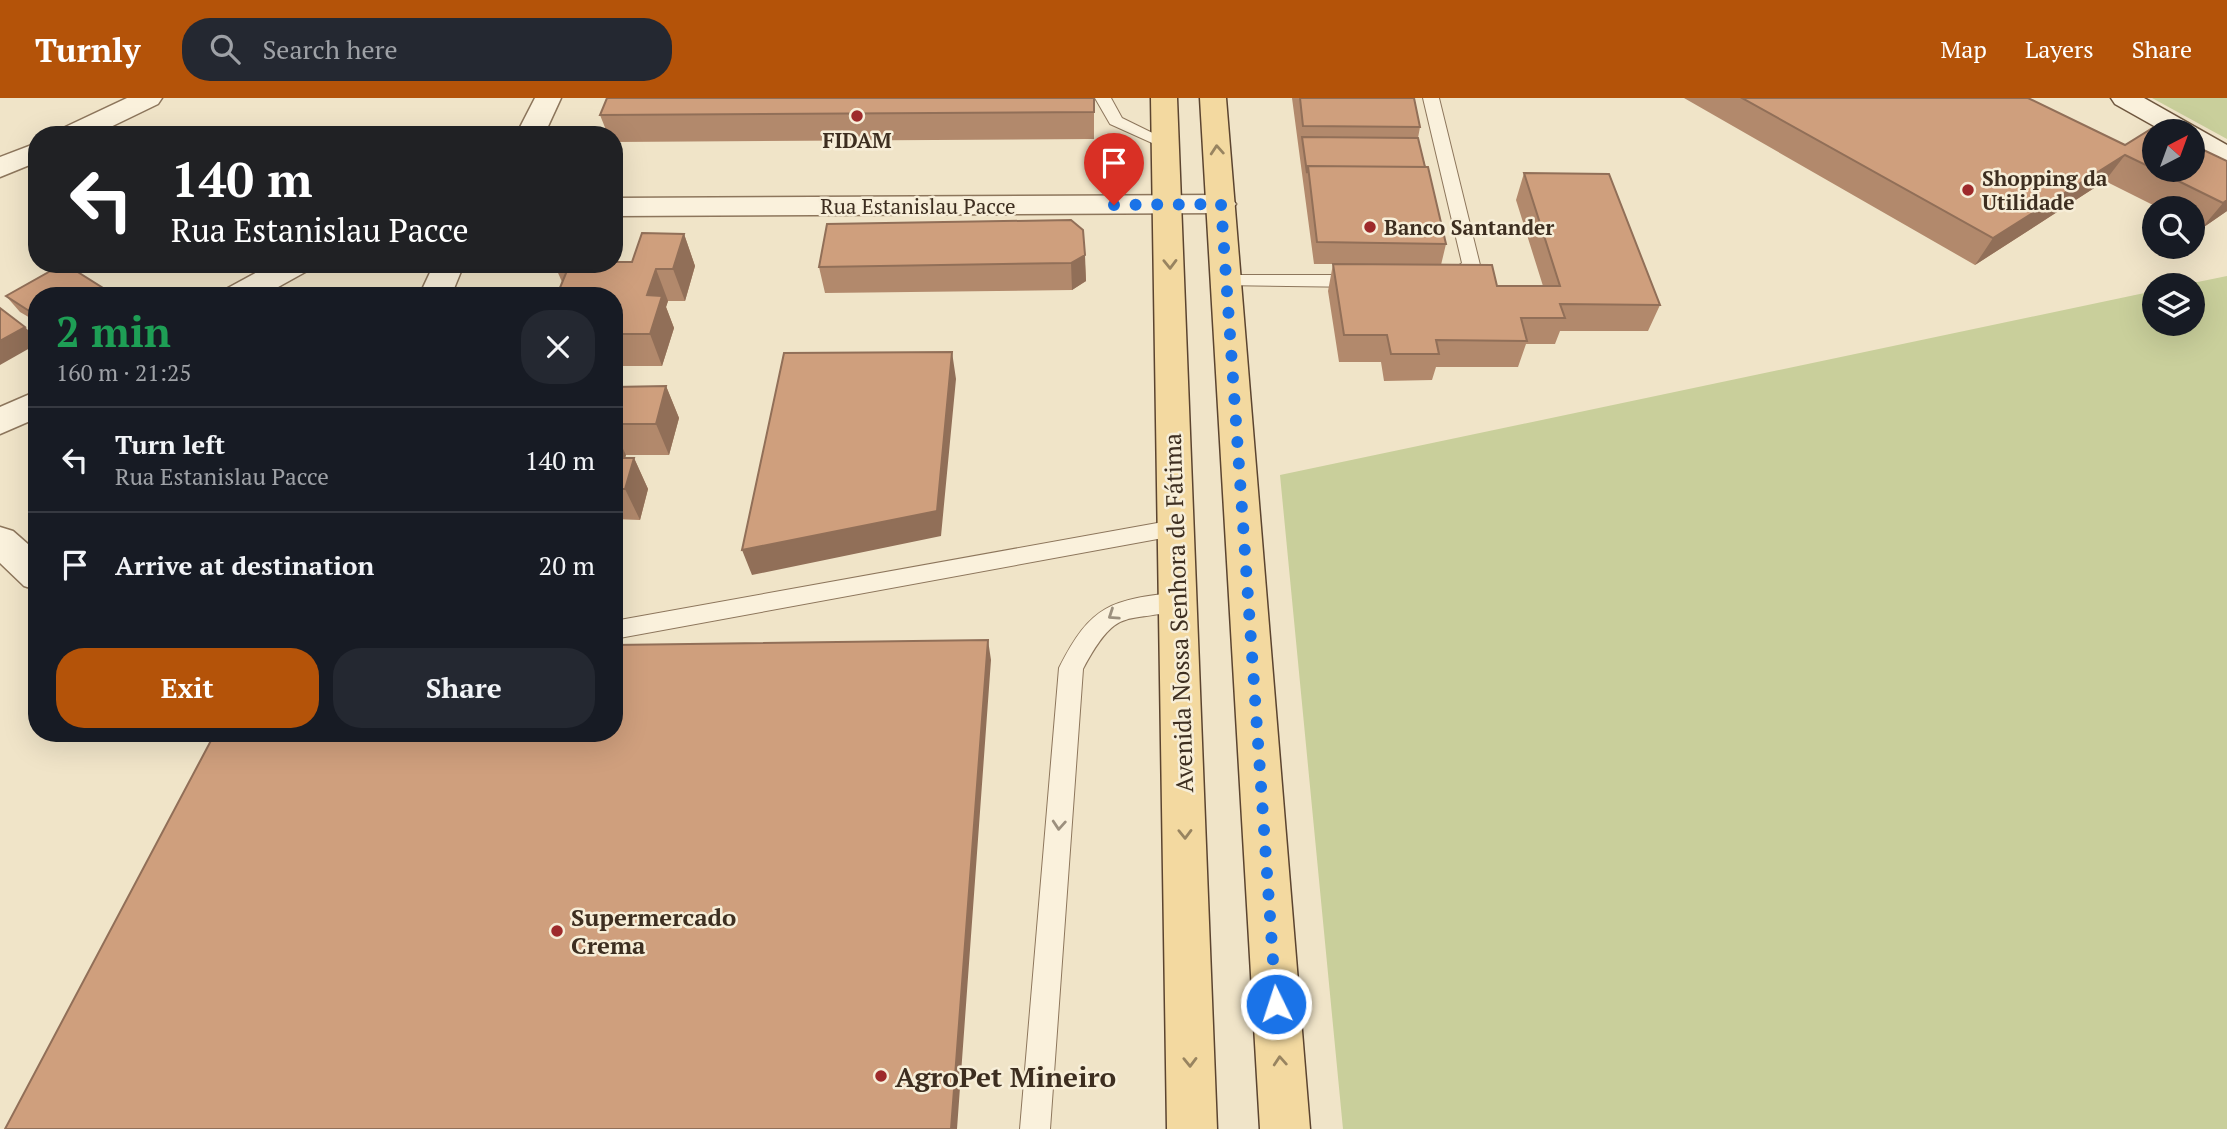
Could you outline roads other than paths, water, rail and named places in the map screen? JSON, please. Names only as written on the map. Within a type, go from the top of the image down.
[{"type":"main road","name":"Avenida Nossa Senhora de Fátima","points":[[1164,98],[1169,204],[1174,528],[1179,601],[1192,1129]]},
{"type":"main road","points":[[1213,98],[1285,1129]]},
{"type":"street","points":[[90,126],[149,98]]},
{"type":"street","points":[[531,126],[548,98]]},
{"type":"street","points":[[2124,98],[2162,119]]},
{"type":"street","points":[[2205,144],[2227,157]]},
{"type":"street","points":[[0,168],[28,154]]},
{"type":"street","name":"Rua Estanislau Pacce","points":[[623,208],[1221,204]]},
{"type":"street","points":[[254,287],[279,273]]},
{"type":"street","points":[[0,422],[28,408]]},
{"type":"street","points":[[0,541],[28,567]]},
{"type":"lane","points":[[1103,98],[1116,121],[1167,144]]},
{"type":"lane","points":[[1431,98],[1471,265],[1458,276],[1433,281]]},
{"type":"lane","points":[[1226,281],[1380,281]]},
{"type":"lane","points":[[623,627],[1174,528]]},
{"type":"lane","points":[[1035,1129],[1071,668],[1090,631],[1120,608],[1179,601]]},
{"type":"place","name":"FIDAM","points":[[857,116]]},
{"type":"place","name":"Shopping da Utilidade","points":[[1968,190]]},
{"type":"place","name":"Banco Santander","points":[[1370,227]]},
{"type":"place","name":"Supermercado Crema","points":[[557,931]]},
{"type":"place","name":"AgroPet Mineiro","points":[[881,1076]]}]
